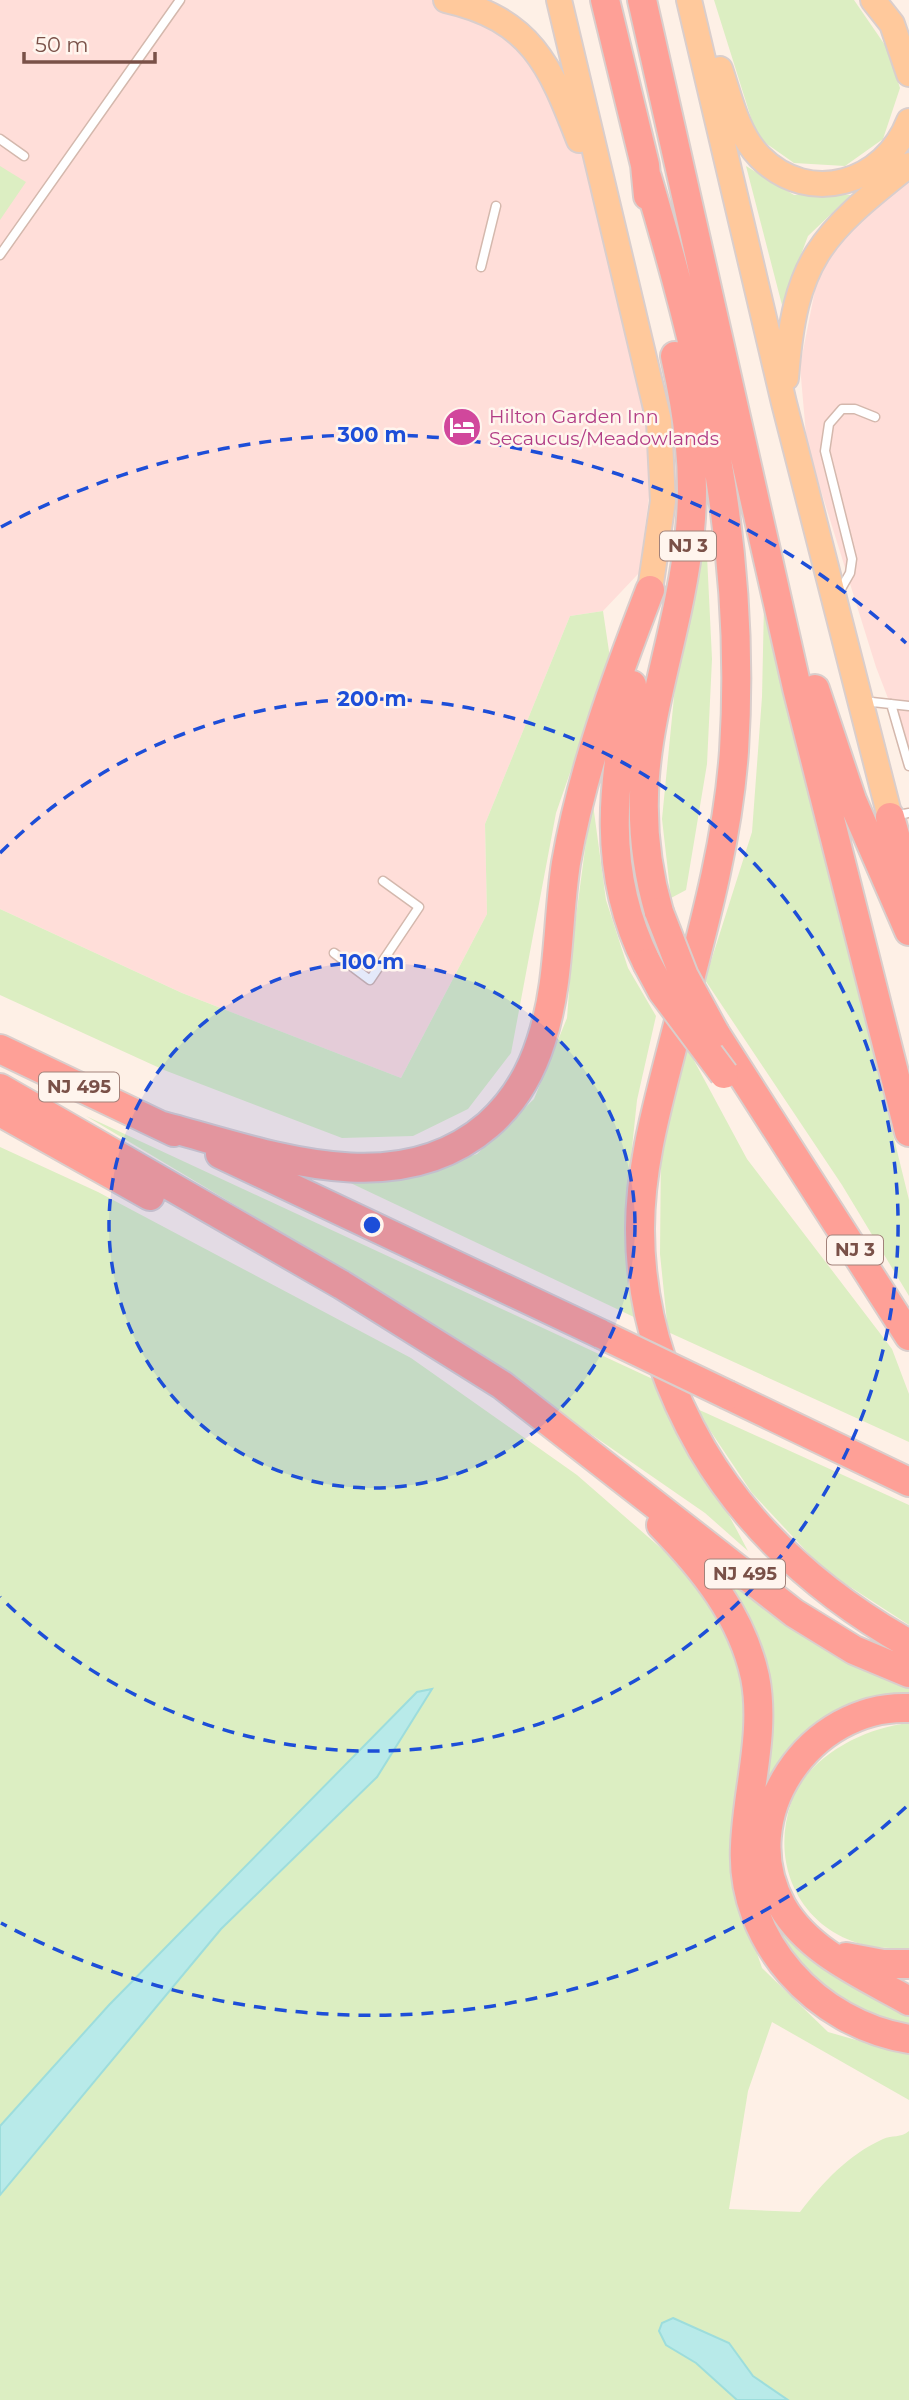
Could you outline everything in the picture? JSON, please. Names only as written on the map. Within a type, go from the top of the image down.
[{"type":"highway","name":"NJ 3","points":[[605,0],[647,177],[655,273],[685,400],[692,458],[688,545],[651,718],[644,766],[645,846],[659,912],[684,976],[715,1033],[909,1336]]},
{"type":"highway","points":[[642,0],[782,621],[909,1132]]},
{"type":"highway","points":[[647,177],[674,267],[714,436],[731,549],[737,645],[734,754],[721,850],[656,1111],[644,1178],[640,1241],[646,1305],[660,1356],[681,1410],[707,1458],[738,1503],[772,1542],[811,1578],[848,1606],[909,1644]]},
{"type":"highway","name":"NJ 3","points":[[650,590],[618,749],[613,801],[618,868],[632,930],[662,991],[724,1074],[799,1165]]},
{"type":"highway","points":[[159,1125],[286,1158],[364,1169],[415,1162],[448,1152],[494,1120],[518,1092],[542,1039],[552,993],[566,866],[578,808],[626,651],[650,590]]},
{"type":"highway","points":[[782,621],[807,660],[852,800],[909,931]]},
{"type":"highway","points":[[900,815],[909,886]]},
{"type":"highway","name":"NJ 495","points":[[0,1049],[904,1479]]},
{"type":"highway","points":[[0,1088],[342,1285],[448,1353]]},
{"type":"highway","points":[[0,1112],[334,1299],[448,1353]]},
{"type":"highway","name":"NJ 495","points":[[448,1353],[502,1385],[794,1613],[854,1650],[909,1673]]},
{"type":"highway","points":[[593,1455],[680,1544],[716,1589],[748,1653],[756,1686],[759,1717],[748,1801],[745,1871],[749,1893],[764,1934],[788,1971],[825,2006],[861,2025],[909,2039]]},
{"type":"highway","points":[[909,1708],[879,1710],[858,1716],[821,1738],[789,1772],[772,1804],[766,1839],[775,1890],[795,1923],[859,1974],[909,2001]]},
{"type":"highway","points":[[827,1951],[865,1962],[909,1964]]},
{"type":"main road","points":[[446,0],[490,14],[532,44],[558,86],[606,196]]},
{"type":"main road","name":"NJ 3","points":[[559,0],[659,421],[663,501],[650,590]]},
{"type":"main road","points":[[689,0],[784,403],[860,701],[900,815]]},
{"type":"main road","points":[[697,0],[740,126],[759,157],[773,168],[800,181],[813,183],[827,185],[853,180],[880,164],[901,142],[909,121]]},
{"type":"main road","points":[[873,0],[892,24],[909,74]]},
{"type":"main road","points":[[784,403],[792,322],[808,268],[840,222],[909,165]]},
{"type":"lane","points":[[0,255],[180,0]]},
{"type":"lane","points":[[0,139],[24,156]]},
{"type":"lane","points":[[481,267],[496,206]]},
{"type":"lane","points":[[834,599],[850,573],[852,559],[825,451],[829,424],[842,410],[855,410],[875,417]]},
{"type":"lane","points":[[860,701],[909,706]]},
{"type":"lane","points":[[891,704],[907,750],[909,766]]},
{"type":"lane","points":[[334,953],[370,980],[419,908],[383,881]]},
{"type":"shaded area","points":[[0,0],[446,0],[504,22],[580,142],[659,421],[639,573],[603,611],[570,616],[485,824],[487,914],[401,1078],[182,993],[0,909]]},
{"type":"shaded area","points":[[909,180],[909,753],[876,667],[807,446],[800,366],[816,285],[824,263],[864,217]]},
{"type":"green space","points":[[714,0],[854,0],[887,48],[900,88],[883,139],[845,166],[794,163],[757,137]]},
{"type":"green space","points":[[0,166],[26,182],[0,220]]},
{"type":"green space","points":[[746,166],[794,195],[851,195],[808,236],[782,305]]},
{"type":"green space","points":[[706,535],[712,659],[707,764],[686,890],[671,898],[662,819],[675,687]]},
{"type":"green space","points":[[764,604],[909,1200],[909,1296],[842,1185],[705,980],[752,832],[762,697]]},
{"type":"green space","points":[[603,611],[610,658],[556,813],[511,1053],[468,1109],[413,1136],[342,1138],[164,1070],[0,995],[0,909],[182,993],[401,1078],[487,914],[485,824],[570,616]]},
{"type":"green space","points":[[592,797],[606,900],[628,968],[656,1016],[637,1100],[626,1205],[636,1318],[340,1178],[404,1179],[477,1154],[534,1099],[567,1018],[573,939]]},
{"type":"green space","points":[[683,1040],[747,1159],[892,1349],[909,1394],[909,1442],[668,1332],[660,1254],[661,1148]]},
{"type":"green space","points":[[86,1116],[657,1381],[748,1551],[705,1513],[413,1311]]},
{"type":"green space","points":[[0,1147],[98,1192],[411,1358],[577,1475],[686,1570],[729,1639],[749,1711],[733,1883],[762,1968],[828,2032],[909,2055],[909,2100],[772,2022],[748,2091],[729,2209],[800,2212],[847,2161],[883,2139],[909,2131],[909,2400],[788,2400],[753,2376],[729,2343],[673,2318],[662,2323],[659,2331],[666,2344],[696,2363],[737,2400],[0,2400],[0,2195],[221,1929],[334,1820],[417,1692],[109,2005],[0,2126]]},
{"type":"green space","points":[[695,1408],[909,1505],[909,1625],[824,1570],[752,1493]]},
{"type":"green space","points":[[734,1586],[816,1643],[909,1684],[909,1699],[798,1744],[765,1891],[909,2013],[909,2029],[849,2010],[782,1947],[755,1879],[768,1706],[729,1589]]},
{"type":"green space","points":[[909,1723],[909,1952],[893,1955],[891,1948],[864,1945],[839,1935],[819,1921],[803,1903],[791,1881],[785,1857],[785,1830],[791,1803],[799,1786],[824,1758],[856,1738]]},
{"type":"water","points":[[432,1689],[377,1777],[221,1929],[0,2195],[0,2126],[109,2005],[417,1692]]},
{"type":"water","points":[[673,2318],[729,2343],[753,2376],[788,2400],[737,2400],[696,2363],[666,2345],[659,2331],[662,2323]]},
{"type":"place","name":"Hilton Garden Inn Secaucus/Meadowlands","points":[[462,427]]}]
